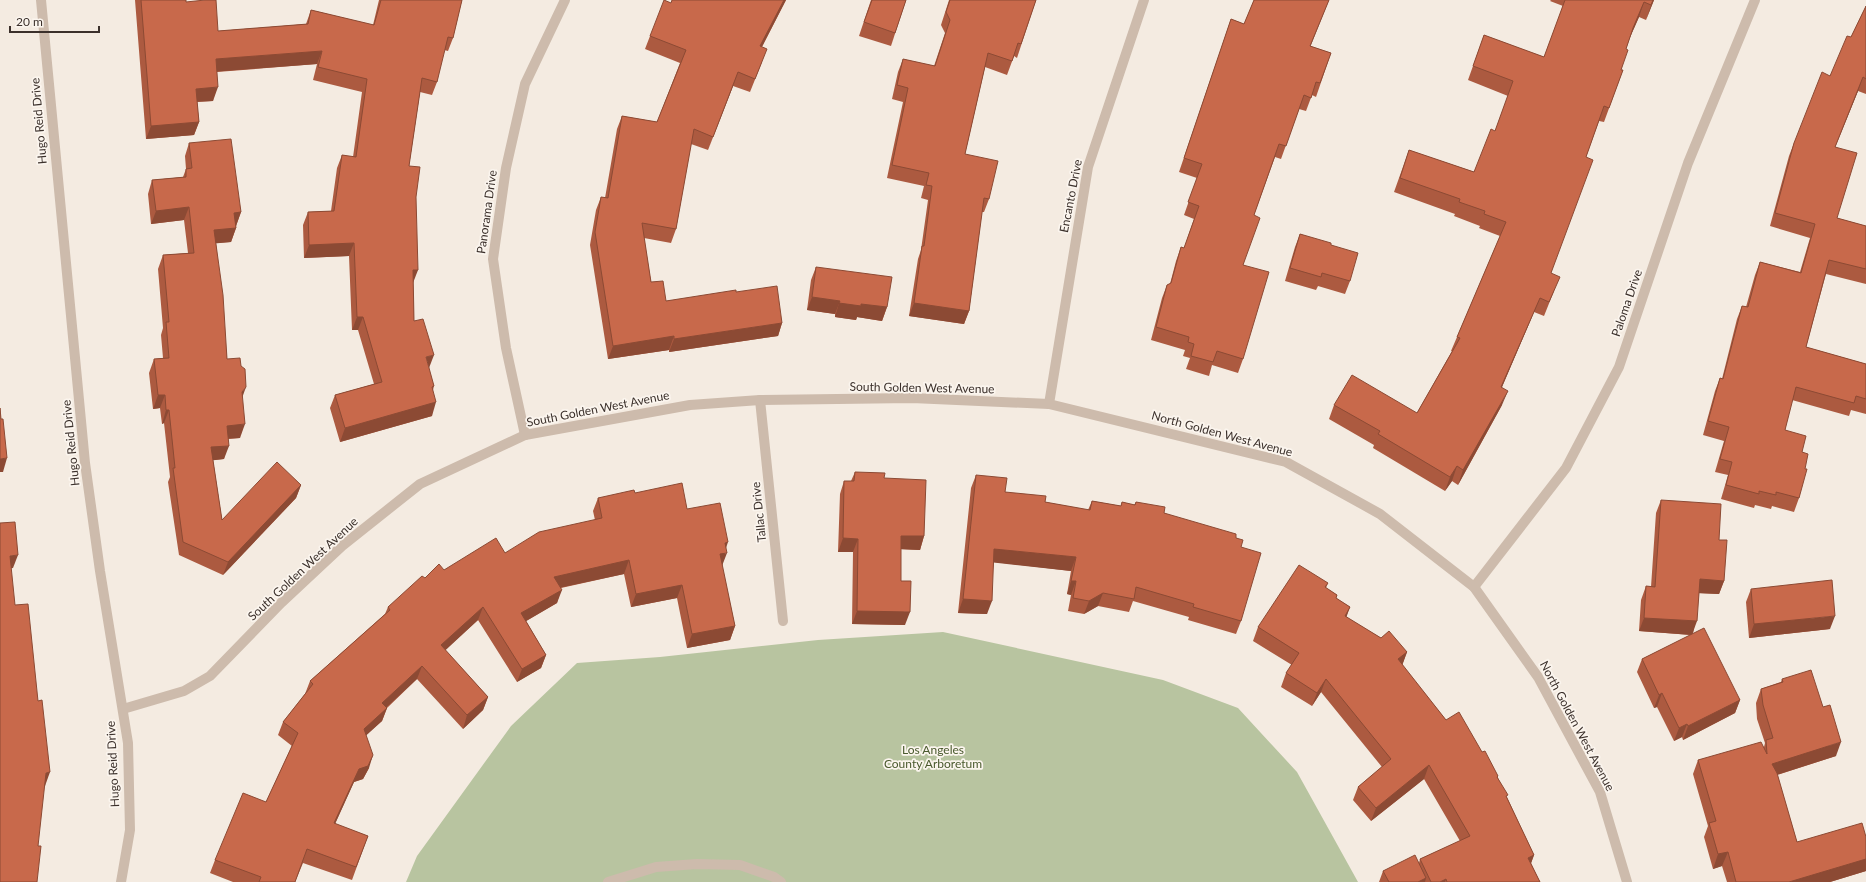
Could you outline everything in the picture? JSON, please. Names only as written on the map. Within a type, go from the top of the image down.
[{"type":"street","name":"Hugo Reid Drive","points":[[41,0],[85,463],[100,571],[128,743],[130,830],[121,882]]},
{"type":"street","name":"Panorama Drive","points":[[525,435],[506,348],[493,258],[506,168],[525,84],[566,0]]},
{"type":"street","name":"Encanto Drive","points":[[1049,404],[1088,167],[1144,0]]},
{"type":"street","name":"Paloma Drive","points":[[1474,587],[1566,468],[1619,367],[1688,163],[1755,0]]},
{"type":"street","name":"South Golden West Avenue","points":[[123,709],[184,691],[210,676],[281,603],[342,546],[420,484],[525,435],[690,405],[760,400],[912,398],[1049,404]]},
{"type":"street","name":"Tallac Drive","points":[[760,400],[783,622]]},
{"type":"street","name":"North Golden West Avenue","points":[[1049,404],[1286,462],[1380,514],[1474,587],[1538,677],[1600,792],[1627,882]]},
{"type":"street","points":[[608,882],[656,867],[697,864],[740,865],[774,877],[780,882]]},
{"type":"green space","name":"Los Angeles County Arboretum","points":[[943,632],[1163,680],[1238,708],[1297,772],[1358,882],[406,882],[417,856],[511,726],[577,663],[660,657],[818,640]]},
{"type":"building","points":[[141,0],[186,0],[186,2],[216,0],[218,31],[308,24],[311,10],[374,25],[381,0],[462,0],[453,38],[448,37],[437,82],[422,78],[409,166],[420,167],[416,197],[418,270],[413,270],[414,321],[423,319],[434,355],[426,357],[434,386],[432,387],[436,402],[345,428],[335,395],[382,382],[363,317],[357,317],[354,243],[309,245],[308,212],[334,211],[342,155],[356,157],[367,79],[318,67],[322,51],[216,59],[218,87],[196,89],[199,122],[151,126]]},
{"type":"building","points":[[664,0],[671,3],[672,0],[784,0],[760,46],[767,49],[755,79],[738,72],[713,137],[694,129],[676,229],[642,223],[651,282],[663,281],[666,301],[736,290],[736,292],[777,286],[782,323],[674,339],[674,336],[613,346],[595,232],[601,197],[608,198],[622,116],[657,122],[686,50],[650,36]]},
{"type":"building","points":[[872,0],[906,0],[895,33],[864,22]]},
{"type":"building","points":[[950,0],[1036,0],[1021,44],[1018,43],[1012,61],[988,53],[965,154],[998,161],[989,199],[984,198],[969,311],[914,303],[922,246],[924,246],[932,186],[926,185],[929,173],[892,165],[908,88],[897,85],[903,59],[935,66],[950,20],[946,12]]},
{"type":"building","points":[[1254,0],[1329,0],[1310,46],[1331,53],[1320,83],[1316,82],[1311,98],[1304,95],[1286,146],[1279,144],[1254,215],[1260,218],[1243,265],[1269,272],[1243,359],[1217,351],[1213,362],[1191,356],[1194,344],[1188,342],[1189,337],[1156,327],[1167,285],[1171,283],[1181,247],[1184,248],[1199,206],[1188,202],[1202,164],[1184,158],[1231,19],[1244,24]]},
{"type":"building","points":[[1565,0],[1653,0],[1651,5],[1644,2],[1626,49],[1628,50],[1621,70],[1623,70],[1609,108],[1604,106],[1586,157],[1593,160],[1551,273],[1560,277],[1549,302],[1540,298],[1501,387],[1508,391],[1463,470],[1457,466],[1450,477],[1378,434],[1380,431],[1334,405],[1352,375],[1417,413],[1460,338],[1457,337],[1506,222],[1484,214],[1485,211],[1459,202],[1460,199],[1400,178],[1409,150],[1474,172],[1491,129],[1495,131],[1513,81],[1473,66],[1484,35],[1544,57]]},
{"type":"building","points":[[1866,6],[1866,79],[1863,77],[1835,147],[1857,153],[1837,218],[1866,226],[1866,269],[1829,260],[1806,347],[1866,364],[1866,399],[1856,396],[1854,403],[1796,387],[1785,430],[1806,436],[1802,452],[1808,454],[1805,469],[1807,469],[1799,498],[1776,492],[1776,495],[1759,491],[1759,494],[1726,485],[1732,462],[1720,459],[1729,427],[1708,421],[1720,378],[1723,379],[1742,306],[1748,307],[1760,262],[1801,273],[1815,224],[1775,213],[1794,143],[1822,72],[1830,76],[1847,36],[1851,37]]},
{"type":"building","points":[[231,139],[241,212],[234,213],[236,228],[214,230],[223,295],[227,359],[240,358],[241,366],[245,369],[246,387],[242,392],[245,424],[227,426],[229,446],[211,447],[222,520],[277,462],[301,485],[228,562],[183,542],[173,468],[175,468],[169,410],[166,410],[165,395],[158,395],[154,359],[169,358],[166,322],[169,322],[163,255],[194,253],[189,207],[156,211],[152,180],[186,177],[186,169],[192,168],[189,143]]},
{"type":"building","points":[[1300,234],[1358,253],[1350,281],[1322,273],[1321,277],[1290,268]]},
{"type":"building","points":[[816,267],[892,277],[887,307],[861,304],[861,306],[812,297]]},
{"type":"building","points":[[0,408],[1,419],[3,419],[7,458],[0,459]]},
{"type":"building","points":[[855,472],[885,473],[884,478],[926,480],[924,536],[901,536],[901,581],[911,581],[910,612],[857,611],[858,539],[843,538],[844,481],[854,481]]},
{"type":"building","points":[[976,475],[1007,478],[1005,492],[1046,496],[1045,502],[1090,510],[1092,501],[1121,506],[1122,502],[1135,505],[1136,502],[1165,507],[1164,513],[1236,534],[1236,538],[1243,540],[1241,547],[1261,553],[1241,621],[1193,607],[1194,604],[1136,587],[1134,599],[1103,593],[1089,601],[1073,598],[1076,581],[1071,581],[1076,557],[994,549],[992,601],[963,599]]},
{"type":"building","points":[[682,483],[687,509],[720,503],[728,542],[725,543],[727,553],[720,554],[735,626],[692,634],[682,585],[636,594],[629,560],[554,577],[562,590],[521,613],[546,655],[522,669],[483,607],[441,645],[488,697],[467,715],[422,666],[382,703],[387,708],[364,729],[373,755],[368,766],[359,769],[334,823],[368,836],[356,867],[307,849],[295,882],[259,882],[261,877],[215,860],[243,793],[266,802],[298,733],[283,722],[313,684],[310,681],[390,610],[388,607],[422,576],[425,578],[439,564],[444,570],[496,538],[505,553],[539,532],[602,518],[598,498],[634,490],[635,493]]},
{"type":"building","points":[[1661,500],[1721,504],[1719,540],[1727,540],[1724,581],[1700,579],[1697,621],[1644,618],[1646,586],[1655,587]]},
{"type":"building","points":[[15,522],[18,555],[10,556],[15,605],[28,604],[38,701],[42,700],[50,772],[46,773],[38,846],[41,846],[37,882],[0,882],[0,523]]},
{"type":"building","points":[[1299,565],[1328,583],[1325,587],[1337,595],[1336,598],[1350,607],[1345,616],[1381,638],[1389,631],[1407,652],[1398,659],[1446,720],[1459,712],[1482,752],[1485,751],[1498,776],[1497,777],[1508,795],[1506,796],[1534,855],[1528,858],[1540,882],[1447,882],[1446,879],[1440,882],[1431,882],[1420,859],[1470,836],[1429,765],[1376,808],[1358,787],[1391,759],[1326,679],[1317,693],[1286,673],[1299,653],[1258,627]]},
{"type":"building","points":[[1832,580],[1835,616],[1754,624],[1751,589]]},
{"type":"building","points":[[1704,628],[1740,700],[1688,726],[1687,724],[1679,728],[1662,693],[1659,695],[1642,659]]},
{"type":"building","points":[[1811,670],[1823,707],[1830,705],[1841,742],[1772,764],[1777,773],[1797,842],[1862,823],[1866,837],[1866,859],[1789,882],[1736,882],[1728,852],[1718,854],[1709,823],[1716,821],[1698,760],[1761,742],[1767,754],[1766,740],[1773,738],[1763,705],[1761,689],[1783,682],[1782,679]]},
{"type":"building","points":[[1415,855],[1426,878],[1418,882],[1389,882],[1383,871]]}]
